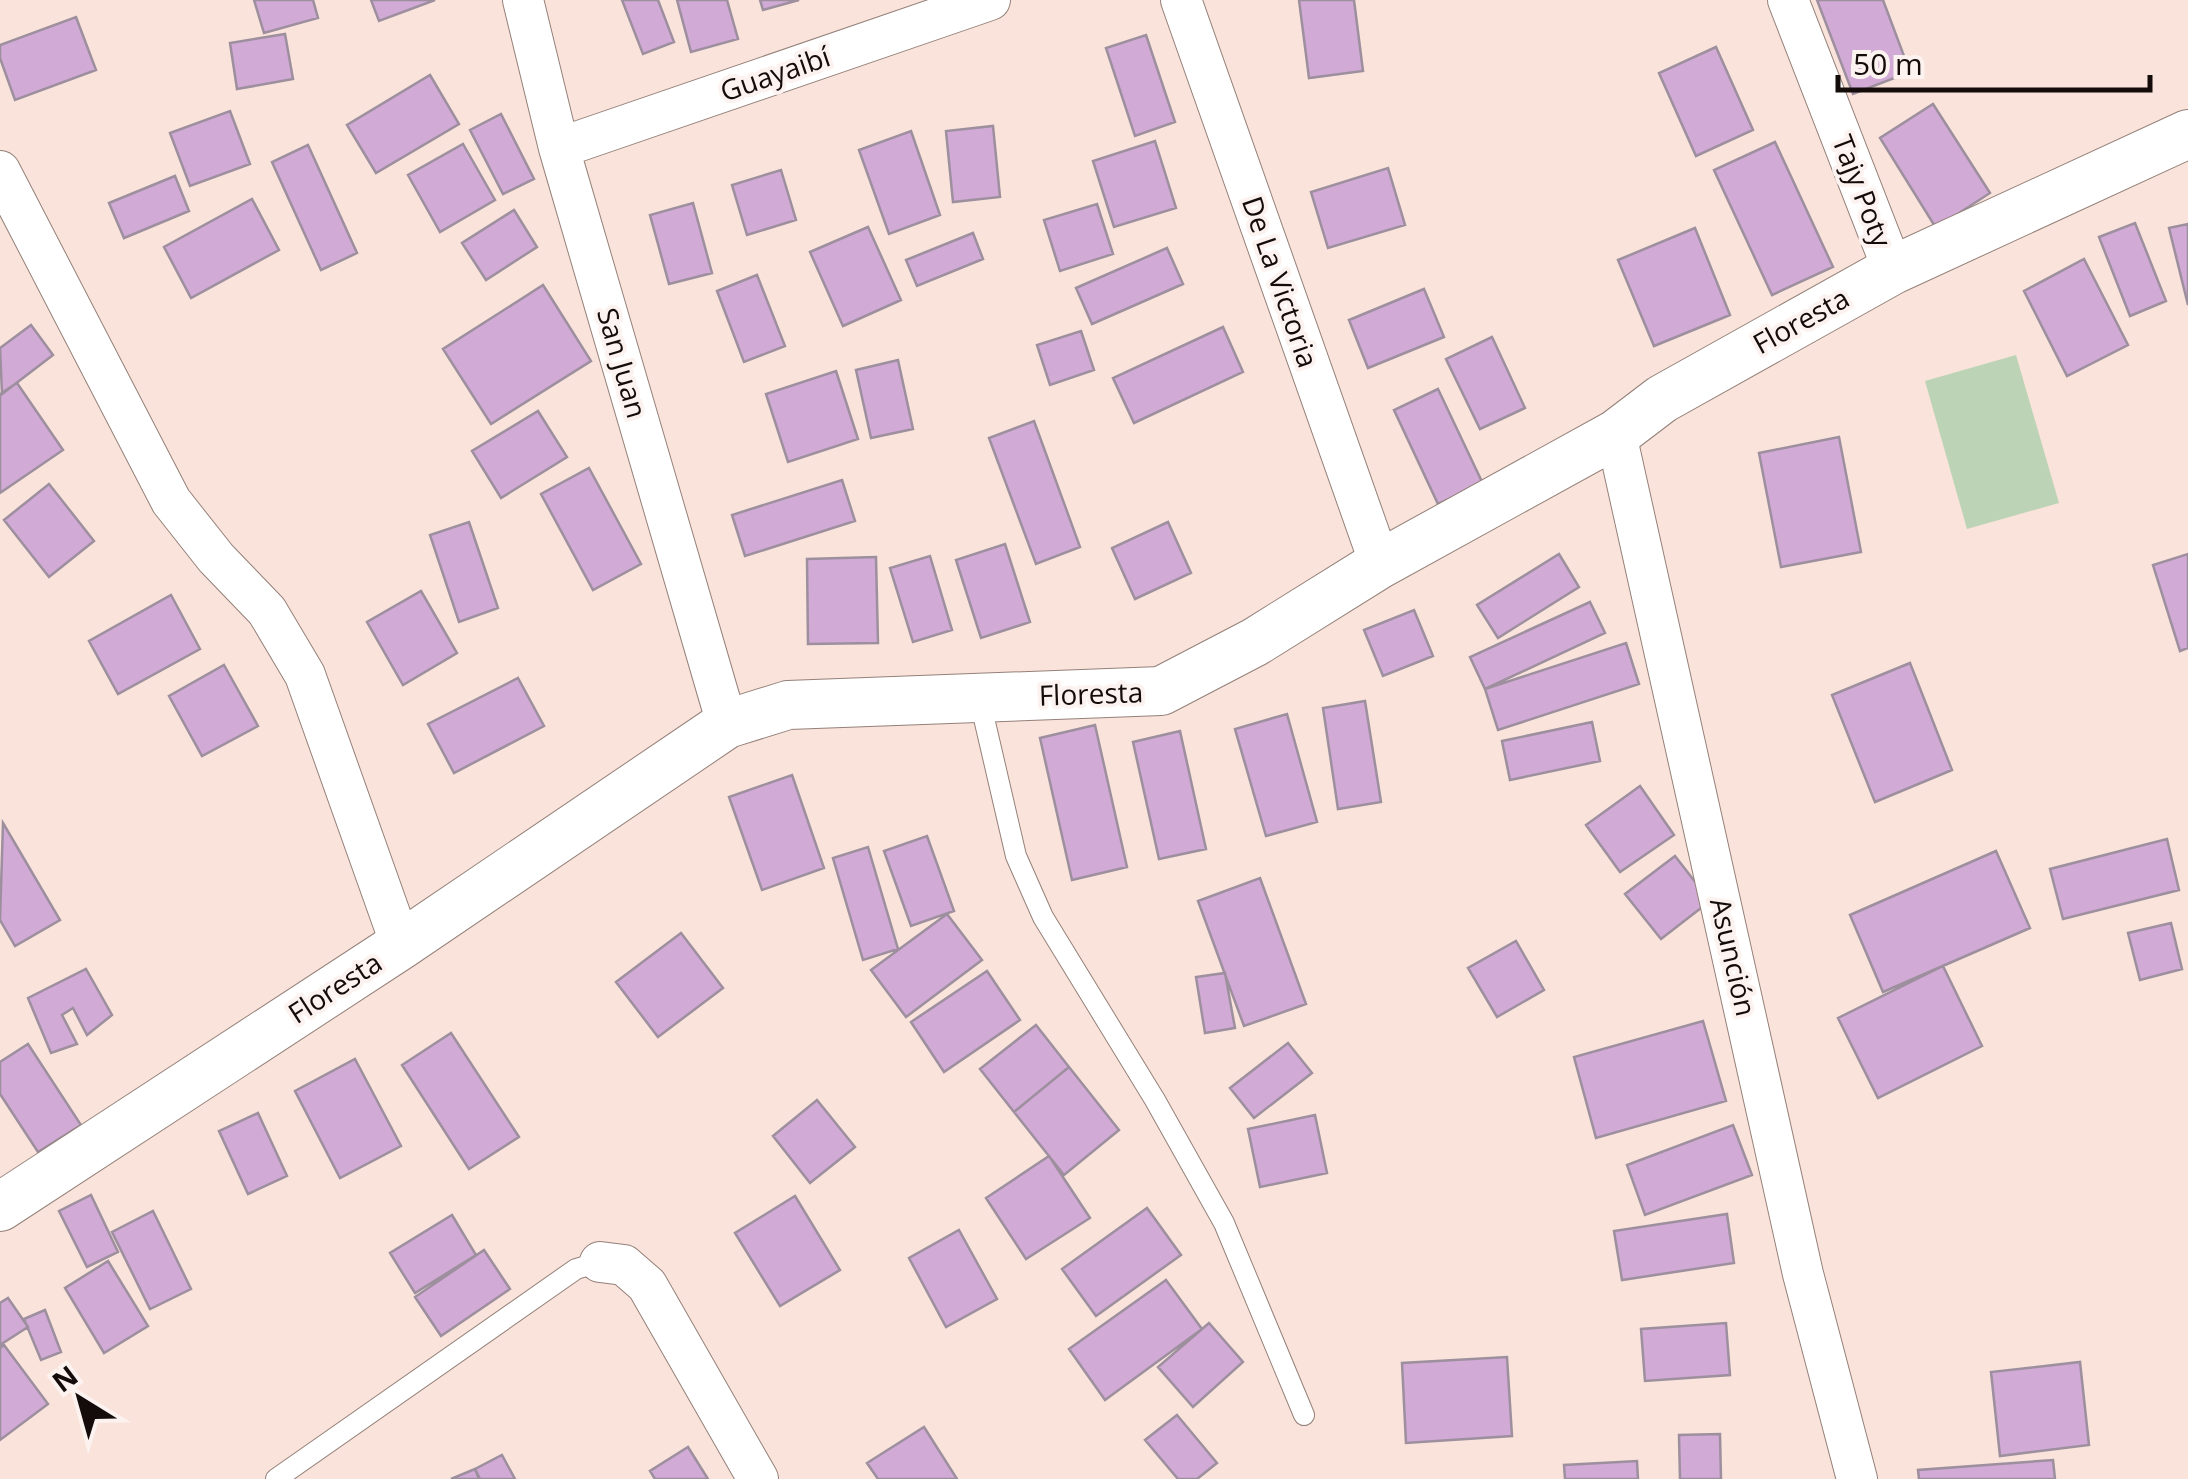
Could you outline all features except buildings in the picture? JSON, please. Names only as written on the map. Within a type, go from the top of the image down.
[{"type":"street","name":"San Juan","points":[[523,0],[559,148],[727,724]]},
{"type":"street","name":"Guayaibí","points":[[559,148],[990,0]]},
{"type":"street","name":"De La Victoria","points":[[1181,0],[1380,564]]},
{"type":"street","name":"Tajy Poty","points":[[1788,0],[1893,270]]},
{"type":"street","name":"Floresta","points":[[0,1207],[727,724],[788,705],[1161,692],[1255,642],[1380,564],[1616,434],[1662,399],[1893,270],[2188,134]]},
{"type":"street","points":[[0,171],[171,500],[216,558],[267,611],[304,675],[401,944]]},
{"type":"street","name":"Asunción","points":[[1616,434],[1803,1274],[1857,1479]]},
{"type":"street","points":[[600,1262],[624,1265],[647,1285],[758,1479]]},
{"type":"lane","points":[[980,701],[1016,856],[1043,917],[1155,1100],[1224,1223],[1304,1415]]},
{"type":"lane","points":[[276,1479],[576,1269],[600,1262]]},
{"type":"green space","points":[[2016,355],[2059,503],[1967,529],[1925,381]]}]
